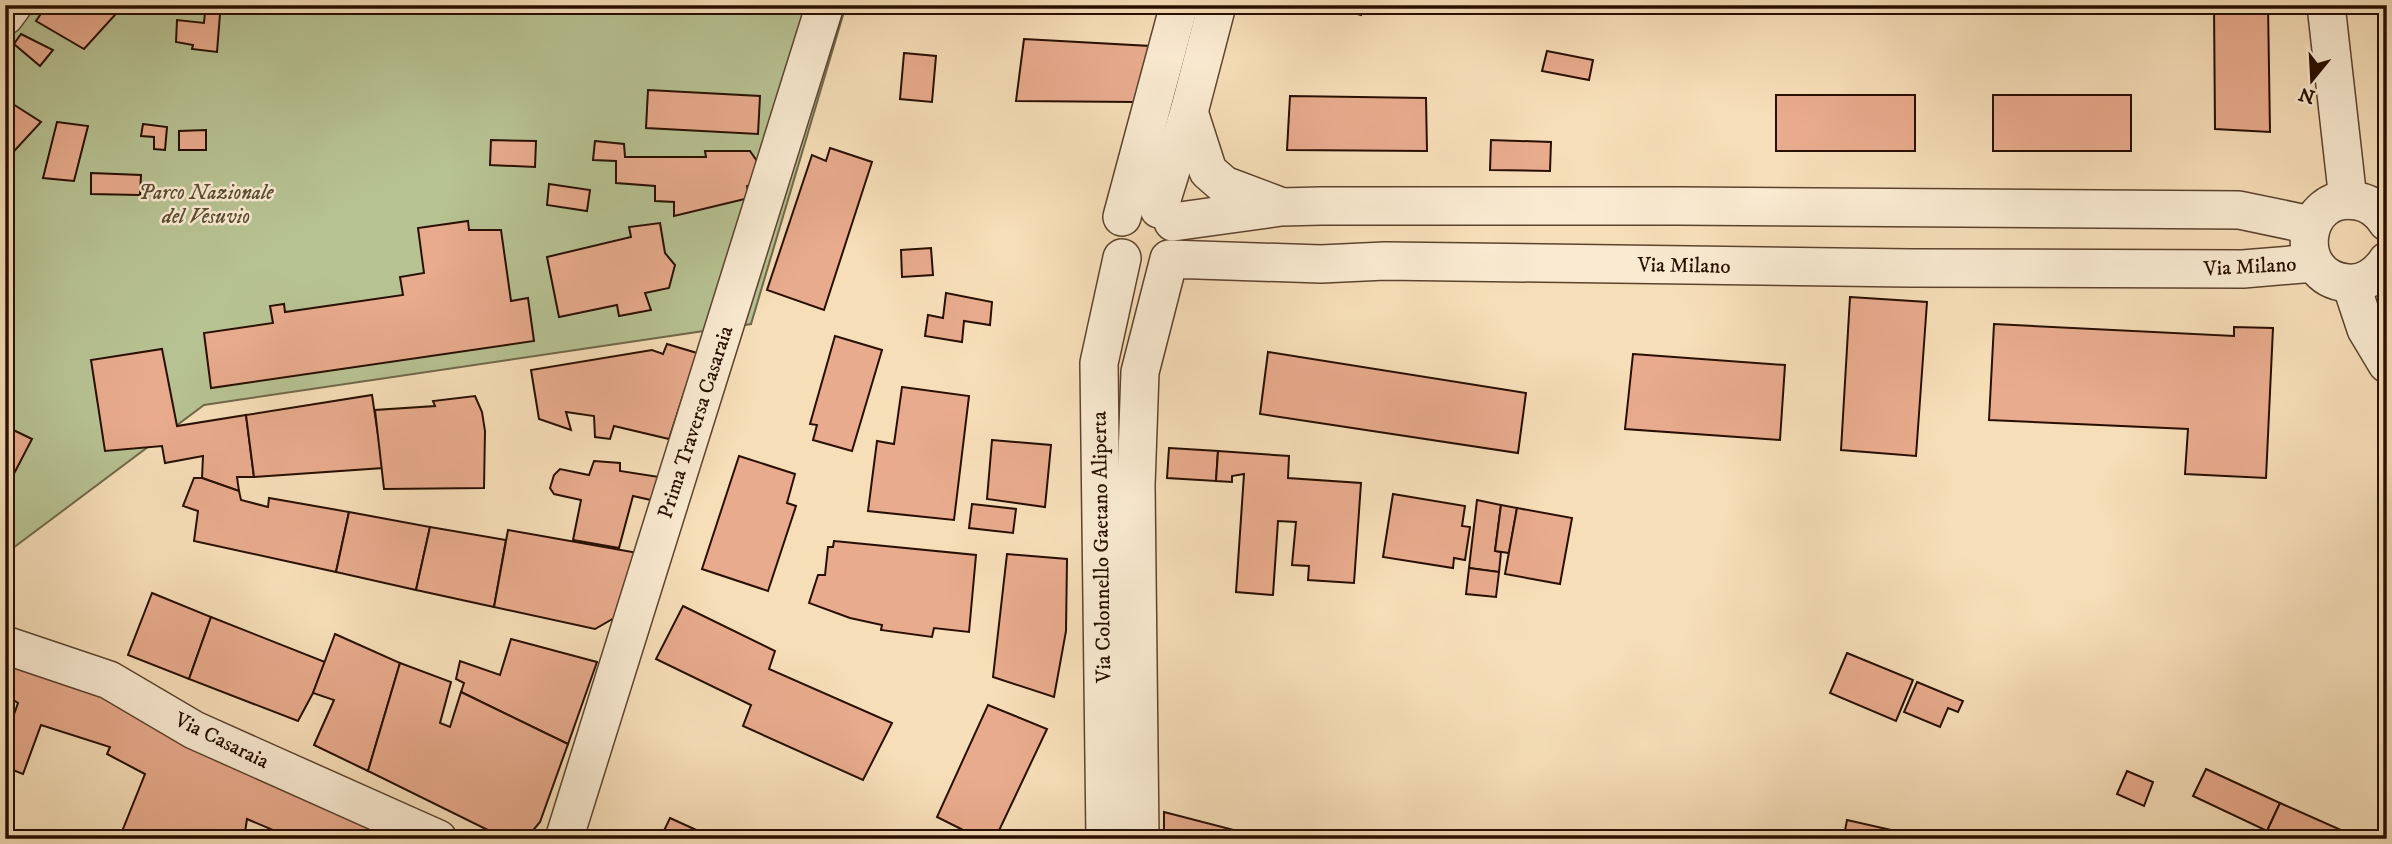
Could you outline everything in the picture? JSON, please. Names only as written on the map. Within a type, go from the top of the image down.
[{"type":"street","points":[[5,16],[13,5]]},
{"type":"street","name":"Prima Traversa Casaraia","points":[[564,839],[825,5]]},
{"type":"street","points":[[1179,5],[1122,217],[1114,233],[1114,242],[1122,258],[1128,264],[1145,270],[1169,260],[1177,242],[1166,216],[1217,5]]},
{"type":"street","points":[[2326,5],[2348,200]]},
{"type":"street","name":"Via Milano","points":[[1189,112],[1208,171],[1224,185],[1281,207]]},
{"type":"street","points":[[2387,222],[2373,206],[2348,200],[2326,207],[2311,225],[2308,238],[2314,263],[2329,278],[2351,284],[2363,281],[2374,276],[2387,261]]},
{"type":"street","name":"Via Milano","points":[[1166,216],[1281,207],[1678,206],[2239,210],[2311,225]]},
{"type":"street","points":[[1122,217],[1139,207],[1166,216]]},
{"type":"street","name":"Via Colonnello Gaetano Aliperta","points":[[1105,839],[1099,363],[1122,258]]},
{"type":"street","name":"Via Milano","points":[[1169,260],[1321,264],[1385,261],[2243,269],[2314,263]]},
{"type":"street","name":"Via Colonnello Gaetano Aliperta","points":[[1140,839],[1136,485],[1140,372],[1169,260]]},
{"type":"street","points":[[2351,284],[2366,329],[2387,363]]},
{"type":"street","name":"Via Casaraia","points":[[5,645],[109,680],[194,730],[438,839]]},
{"type":"green space","name":"Parco Nazionale del Vesuvio","points":[[5,5],[846,5],[751,324],[204,405],[5,554]]},
{"type":"building","points":[[47,5],[124,5],[84,49],[36,21]]},
{"type":"building","points":[[1327,5],[1364,5],[1361,15]]},
{"type":"building","points":[[2214,5],[2268,5],[2270,132],[2215,129]]},
{"type":"building","points":[[205,12],[220,14],[217,52],[192,49],[193,45],[176,42],[177,20],[204,23]]},
{"type":"building","points":[[21,34],[53,50],[40,66],[14,44]]},
{"type":"building","points":[[1024,39],[1150,46],[1134,102],[1016,101]]},
{"type":"building","points":[[1547,51],[1593,60],[1589,80],[1542,71]]},
{"type":"building","points":[[904,53],[936,56],[932,102],[900,99]]},
{"type":"building","points":[[648,90],[760,96],[758,134],[646,128]]},
{"type":"building","points":[[1776,95],[1915,95],[1915,151],[1776,151]]},
{"type":"building","points":[[1993,95],[2131,95],[2131,151],[1993,151]]},
{"type":"building","points":[[1290,96],[1426,98],[1427,151],[1287,150]]},
{"type":"building","points":[[5,99],[41,122],[5,161]]},
{"type":"building","points":[[57,122],[88,126],[74,181],[43,178]]},
{"type":"building","points":[[143,124],[167,127],[165,150],[154,149],[154,137],[141,136]]},
{"type":"building","points":[[206,130],[206,150],[179,150],[179,131]]},
{"type":"building","points":[[491,140],[536,141],[535,167],[490,165]]},
{"type":"building","points":[[1491,140],[1551,142],[1550,171],[1490,170]]},
{"type":"building","points":[[595,141],[624,144],[625,157],[706,157],[705,151],[750,151],[761,167],[758,184],[747,186],[749,198],[674,216],[674,202],[655,201],[655,186],[616,183],[616,161],[593,160]]},
{"type":"building","points":[[830,148],[872,162],[824,310],[767,290],[812,155],[826,161]]},
{"type":"building","points":[[5,168],[10,171],[8,189],[5,189]]},
{"type":"building","points":[[91,173],[141,175],[140,195],[91,194]]},
{"type":"building","points":[[549,184],[590,190],[587,211],[547,205]]},
{"type":"building","points":[[468,221],[469,230],[501,230],[511,301],[528,298],[534,341],[211,388],[204,333],[273,323],[270,306],[284,304],[285,312],[403,295],[400,277],[424,273],[418,228]]},
{"type":"building","points":[[660,223],[665,253],[675,265],[669,288],[645,293],[651,310],[619,316],[617,305],[559,317],[547,257],[631,237],[629,227]]},
{"type":"building","points":[[931,248],[933,275],[902,277],[901,250]]},
{"type":"building","points":[[946,293],[992,302],[990,325],[964,321],[962,342],[925,336],[928,315],[943,318]]},
{"type":"building","points":[[1850,297],[1927,302],[1916,456],[1841,450]]},
{"type":"building","points":[[1994,324],[2234,336],[2234,327],[2273,328],[2266,478],[2185,474],[2188,429],[1989,420]]},
{"type":"building","points":[[835,336],[882,350],[852,451],[813,440],[817,425],[810,424]]},
{"type":"building","points":[[667,344],[697,353],[669,439],[614,426],[610,439],[595,437],[594,416],[566,412],[571,430],[539,419],[531,370],[652,350],[663,354]]},
{"type":"building","points":[[162,349],[177,426],[246,415],[254,477],[237,477],[239,491],[202,478],[203,456],[165,463],[162,446],[105,451],[91,360]]},
{"type":"building","points":[[1268,352],[1526,393],[1518,453],[1260,414]]},
{"type":"building","points":[[1633,354],[1785,365],[1780,440],[1625,429]]},
{"type":"building","points":[[902,387],[969,396],[954,520],[868,511],[877,441],[894,444]]},
{"type":"building","points":[[372,395],[383,468],[254,477],[246,415]]},
{"type":"building","points":[[475,396],[482,412],[485,431],[484,488],[384,489],[375,410],[435,406],[433,401]]},
{"type":"building","points":[[5,426],[32,439],[5,491]]},
{"type":"building","points":[[992,440],[1051,445],[1045,507],[987,499]]},
{"type":"building","points":[[1169,448],[1218,451],[1216,481],[1167,478]]},
{"type":"building","points":[[1218,451],[1289,456],[1288,478],[1361,483],[1354,583],[1308,580],[1309,566],[1292,565],[1296,522],[1278,521],[1273,595],[1236,592],[1244,474],[1232,476],[1232,482],[1216,481]]},
{"type":"building","points":[[739,456],[795,474],[787,503],[796,506],[768,591],[702,569]]},
{"type":"building","points":[[594,461],[620,463],[620,471],[659,477],[651,500],[633,496],[619,548],[573,540],[581,500],[554,494],[550,488],[554,475],[560,469],[589,475]]},
{"type":"building","points":[[194,478],[202,478],[239,491],[241,500],[268,507],[269,498],[349,512],[336,572],[194,541],[198,511],[183,506]]},
{"type":"building","points":[[1393,494],[1465,506],[1462,526],[1470,527],[1465,560],[1454,558],[1453,568],[1383,557]]},
{"type":"building","points":[[1477,500],[1501,505],[1495,551],[1501,552],[1499,572],[1469,568]]},
{"type":"building","points":[[972,504],[1016,509],[1013,533],[969,528]]},
{"type":"building","points":[[1501,505],[1517,508],[1509,553],[1495,551]]},
{"type":"building","points":[[1517,508],[1572,518],[1560,584],[1505,574]]},
{"type":"building","points":[[349,512],[430,527],[416,590],[336,572]]},
{"type":"building","points":[[430,527],[506,540],[494,607],[416,590]]},
{"type":"building","points":[[508,530],[638,553],[621,614],[595,629],[494,607]]},
{"type":"building","points":[[834,541],[976,555],[969,632],[934,628],[932,637],[881,630],[882,625],[850,618],[809,603],[818,575],[825,575],[828,547],[833,547]]},
{"type":"building","points":[[1007,554],[1067,559],[1066,631],[1054,697],[993,677]]},
{"type":"building","points":[[1469,568],[1499,572],[1496,597],[1466,594]]},
{"type":"building","points":[[152,593],[211,617],[189,679],[128,655]]},
{"type":"building","points":[[683,606],[775,651],[769,669],[892,723],[863,780],[743,726],[751,705],[656,659]]},
{"type":"building","points":[[211,617],[325,662],[298,721],[189,679]]},
{"type":"building","points":[[335,634],[400,663],[368,771],[314,745],[334,700],[313,693]]},
{"type":"building","points":[[511,639],[597,662],[568,744],[461,692],[464,683],[456,679],[460,661],[500,675]]},
{"type":"building","points":[[1847,653],[1913,680],[1896,721],[1830,693]]},
{"type":"building","points":[[5,659],[115,697],[406,839],[294,839],[247,819],[244,839],[119,839],[145,774],[107,754],[110,747],[41,725],[23,774],[5,767],[5,740],[18,703],[5,695]]},
{"type":"building","points":[[400,663],[451,682],[440,723],[450,727],[461,692],[568,744],[540,822],[526,839],[506,839],[368,771]]},
{"type":"building","points":[[1917,682],[1963,701],[1958,712],[1948,708],[1940,727],[1904,712]]},
{"type":"building","points":[[988,705],[1047,729],[995,839],[981,839],[937,817]]},
{"type":"building","points":[[2206,769],[2280,803],[2267,831],[2193,796]]},
{"type":"building","points":[[2127,771],[2153,782],[2144,806],[2117,794]]},
{"type":"building","points":[[2280,803],[2350,834],[2348,839],[2285,839],[2267,831]]},
{"type":"building","points":[[1164,812],[1257,836],[1257,839],[1177,839],[1164,836]]},
{"type":"building","points":[[670,818],[716,839],[660,839]]},
{"type":"building","points":[[1847,820],[1900,832],[1898,839],[1855,839],[1844,836]]}]
